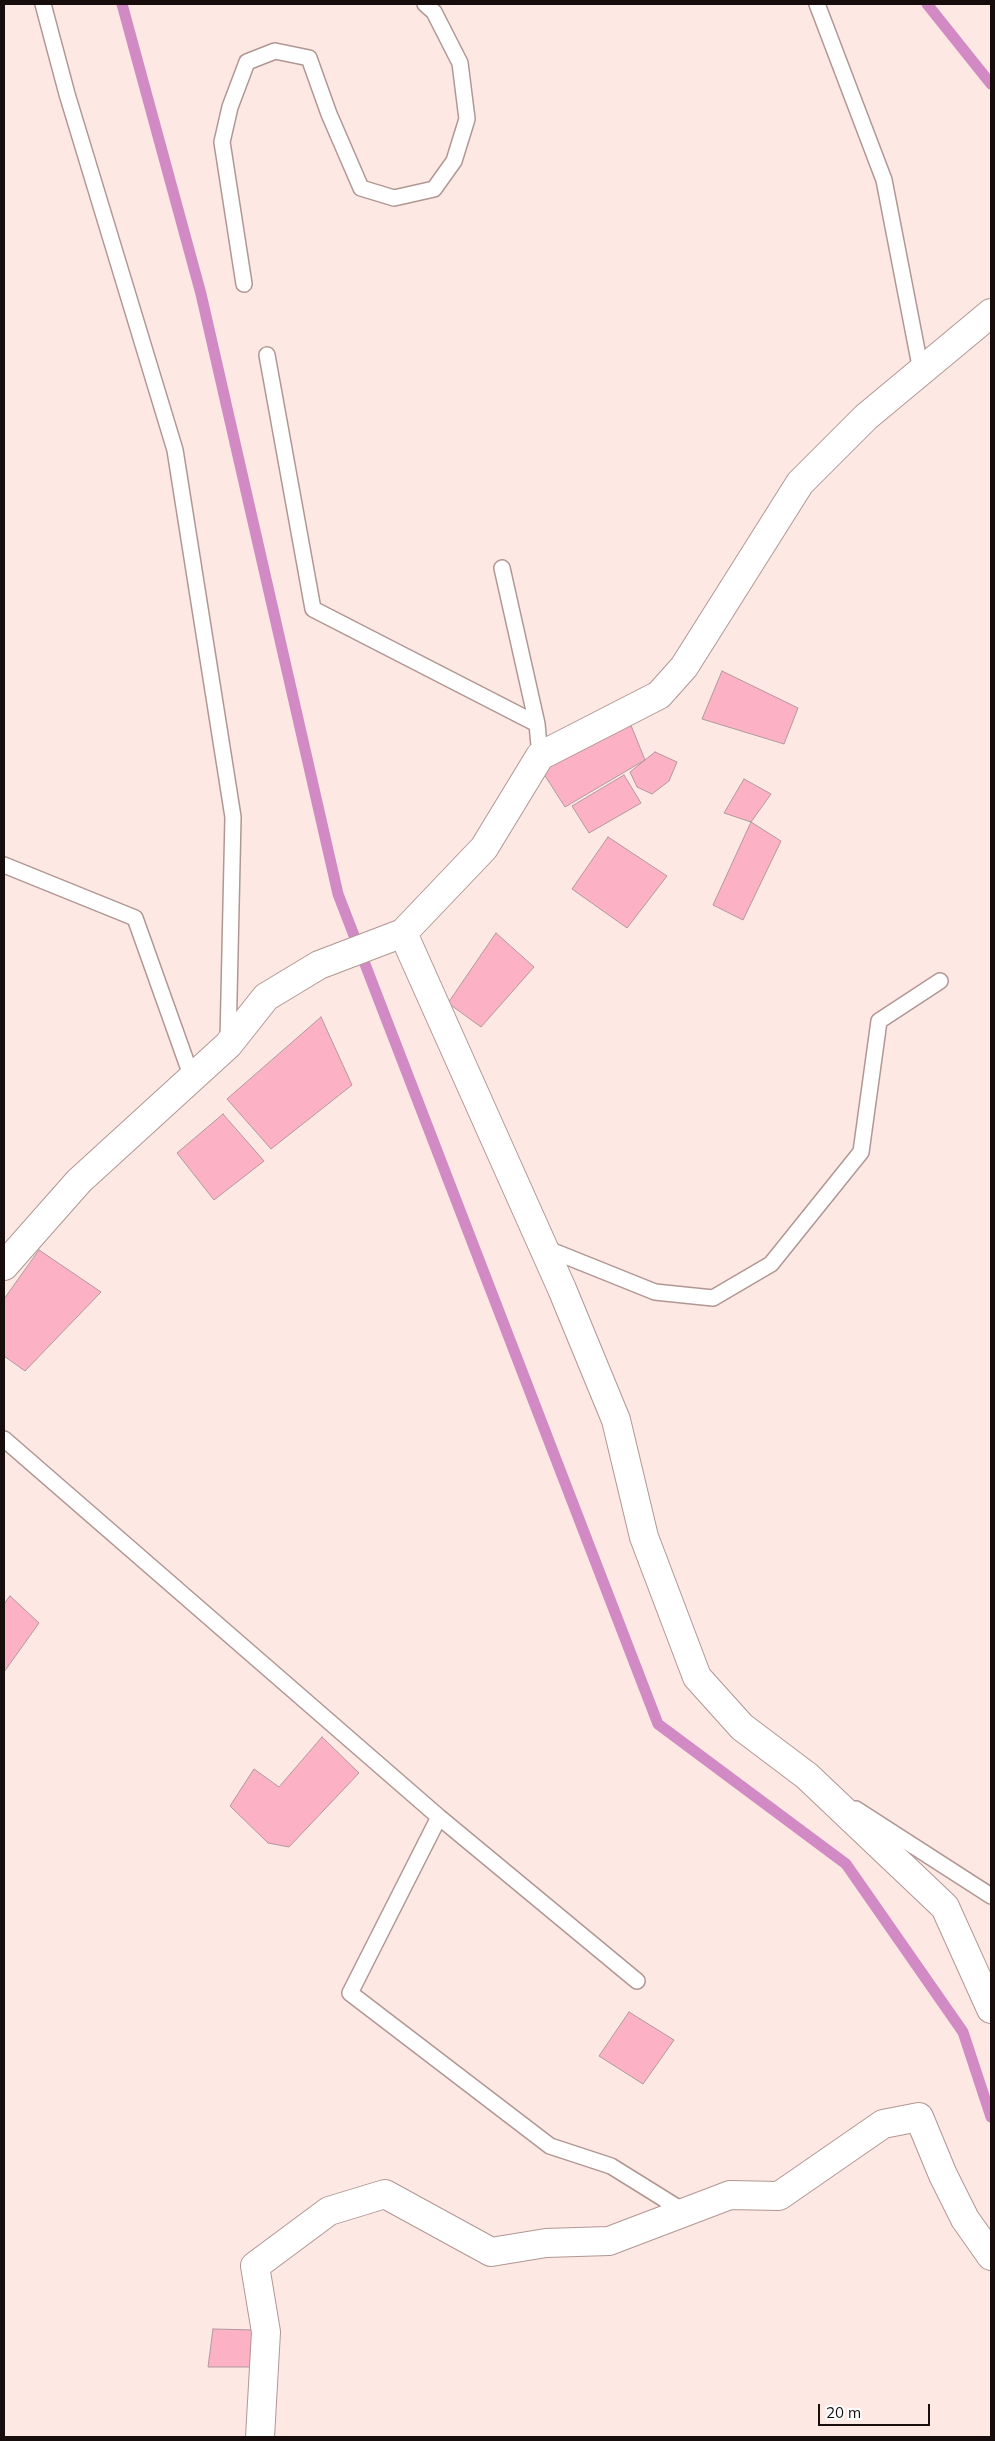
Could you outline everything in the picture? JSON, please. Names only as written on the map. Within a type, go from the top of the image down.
[{"type":"street","points":[[4,1266],[79,1181],[228,1045],[266,997],[319,965],[403,933],[484,848],[540,756],[659,695],[684,667],[800,484],[866,417],[991,313]]},
{"type":"street","points":[[403,933],[543,1247],[616,1420],[644,1537],[697,1677],[742,1727],[807,1776],[945,1907],[991,2009]]},
{"type":"street","points":[[260,2437],[266,2332],[255,2266],[329,2211],[385,2194],[491,2252],[546,2243],[609,2241],[730,2194],[779,2196],[883,2124],[919,2117],[943,2175],[965,2219],[991,2256]]},
{"type":"lane","points":[[43,4],[70,104],[175,450],[233,817],[228,1045]]},
{"type":"lane","points":[[244,284],[222,142],[230,107],[247,62],[275,51],[309,58],[329,114],[361,188],[394,198],[434,188],[454,161],[466,119],[460,63],[434,12],[425,4]]},
{"type":"lane","points":[[817,4],[884,180],[921,371]]},
{"type":"lane","points":[[267,355],[312,609],[537,724]]},
{"type":"lane","points":[[502,568],[537,724],[540,756]]},
{"type":"lane","points":[[4,865],[135,918],[192,1078]]},
{"type":"lane","points":[[543,1247],[656,1292],[713,1298],[771,1264],[861,1152],[879,1021],[940,981]]},
{"type":"lane","points":[[4,1439],[439,1817],[636,1981]]},
{"type":"lane","points":[[807,1776],[991,1896]]},
{"type":"lane","points":[[439,1817],[350,1993],[550,2146],[611,2166],[685,2212]]},
{"type":"building","points":[[722,671],[798,708],[784,744],[702,719]]},
{"type":"building","points":[[630,723],[645,760],[565,807],[542,771]]},
{"type":"building","points":[[655,752],[677,762],[669,781],[652,794],[637,787],[630,772]]},
{"type":"building","points":[[624,775],[641,803],[589,833],[572,806]]},
{"type":"building","points":[[744,779],[771,794],[751,822],[724,813]]},
{"type":"building","points":[[751,822],[781,841],[743,920],[713,905]]},
{"type":"building","points":[[608,837],[667,876],[627,928],[572,889]]},
{"type":"building","points":[[496,933],[534,967],[481,1027],[448,1003]]},
{"type":"building","points":[[321,1017],[352,1085],[271,1149],[227,1099]]},
{"type":"building","points":[[223,1114],[264,1161],[214,1200],[177,1153]]},
{"type":"building","points":[[39,1250],[101,1292],[25,1371],[4,1356],[4,1299]]},
{"type":"building","points":[[10,1596],[39,1623],[4,1672],[4,1604]]},
{"type":"building","points":[[322,1737],[359,1773],[289,1847],[268,1843],[230,1806],[254,1769],[279,1787]]},
{"type":"building","points":[[629,2012],[674,2040],[643,2084],[599,2056]]},
{"type":"building","points":[[213,2329],[256,2330],[253,2367],[208,2367]]},
{"type":"waterway","points":[[122,4],[201,294],[338,894],[658,1724],[846,1864],[963,2032],[991,2117]]},
{"type":"waterway","points":[[927,4],[991,84]]}]
